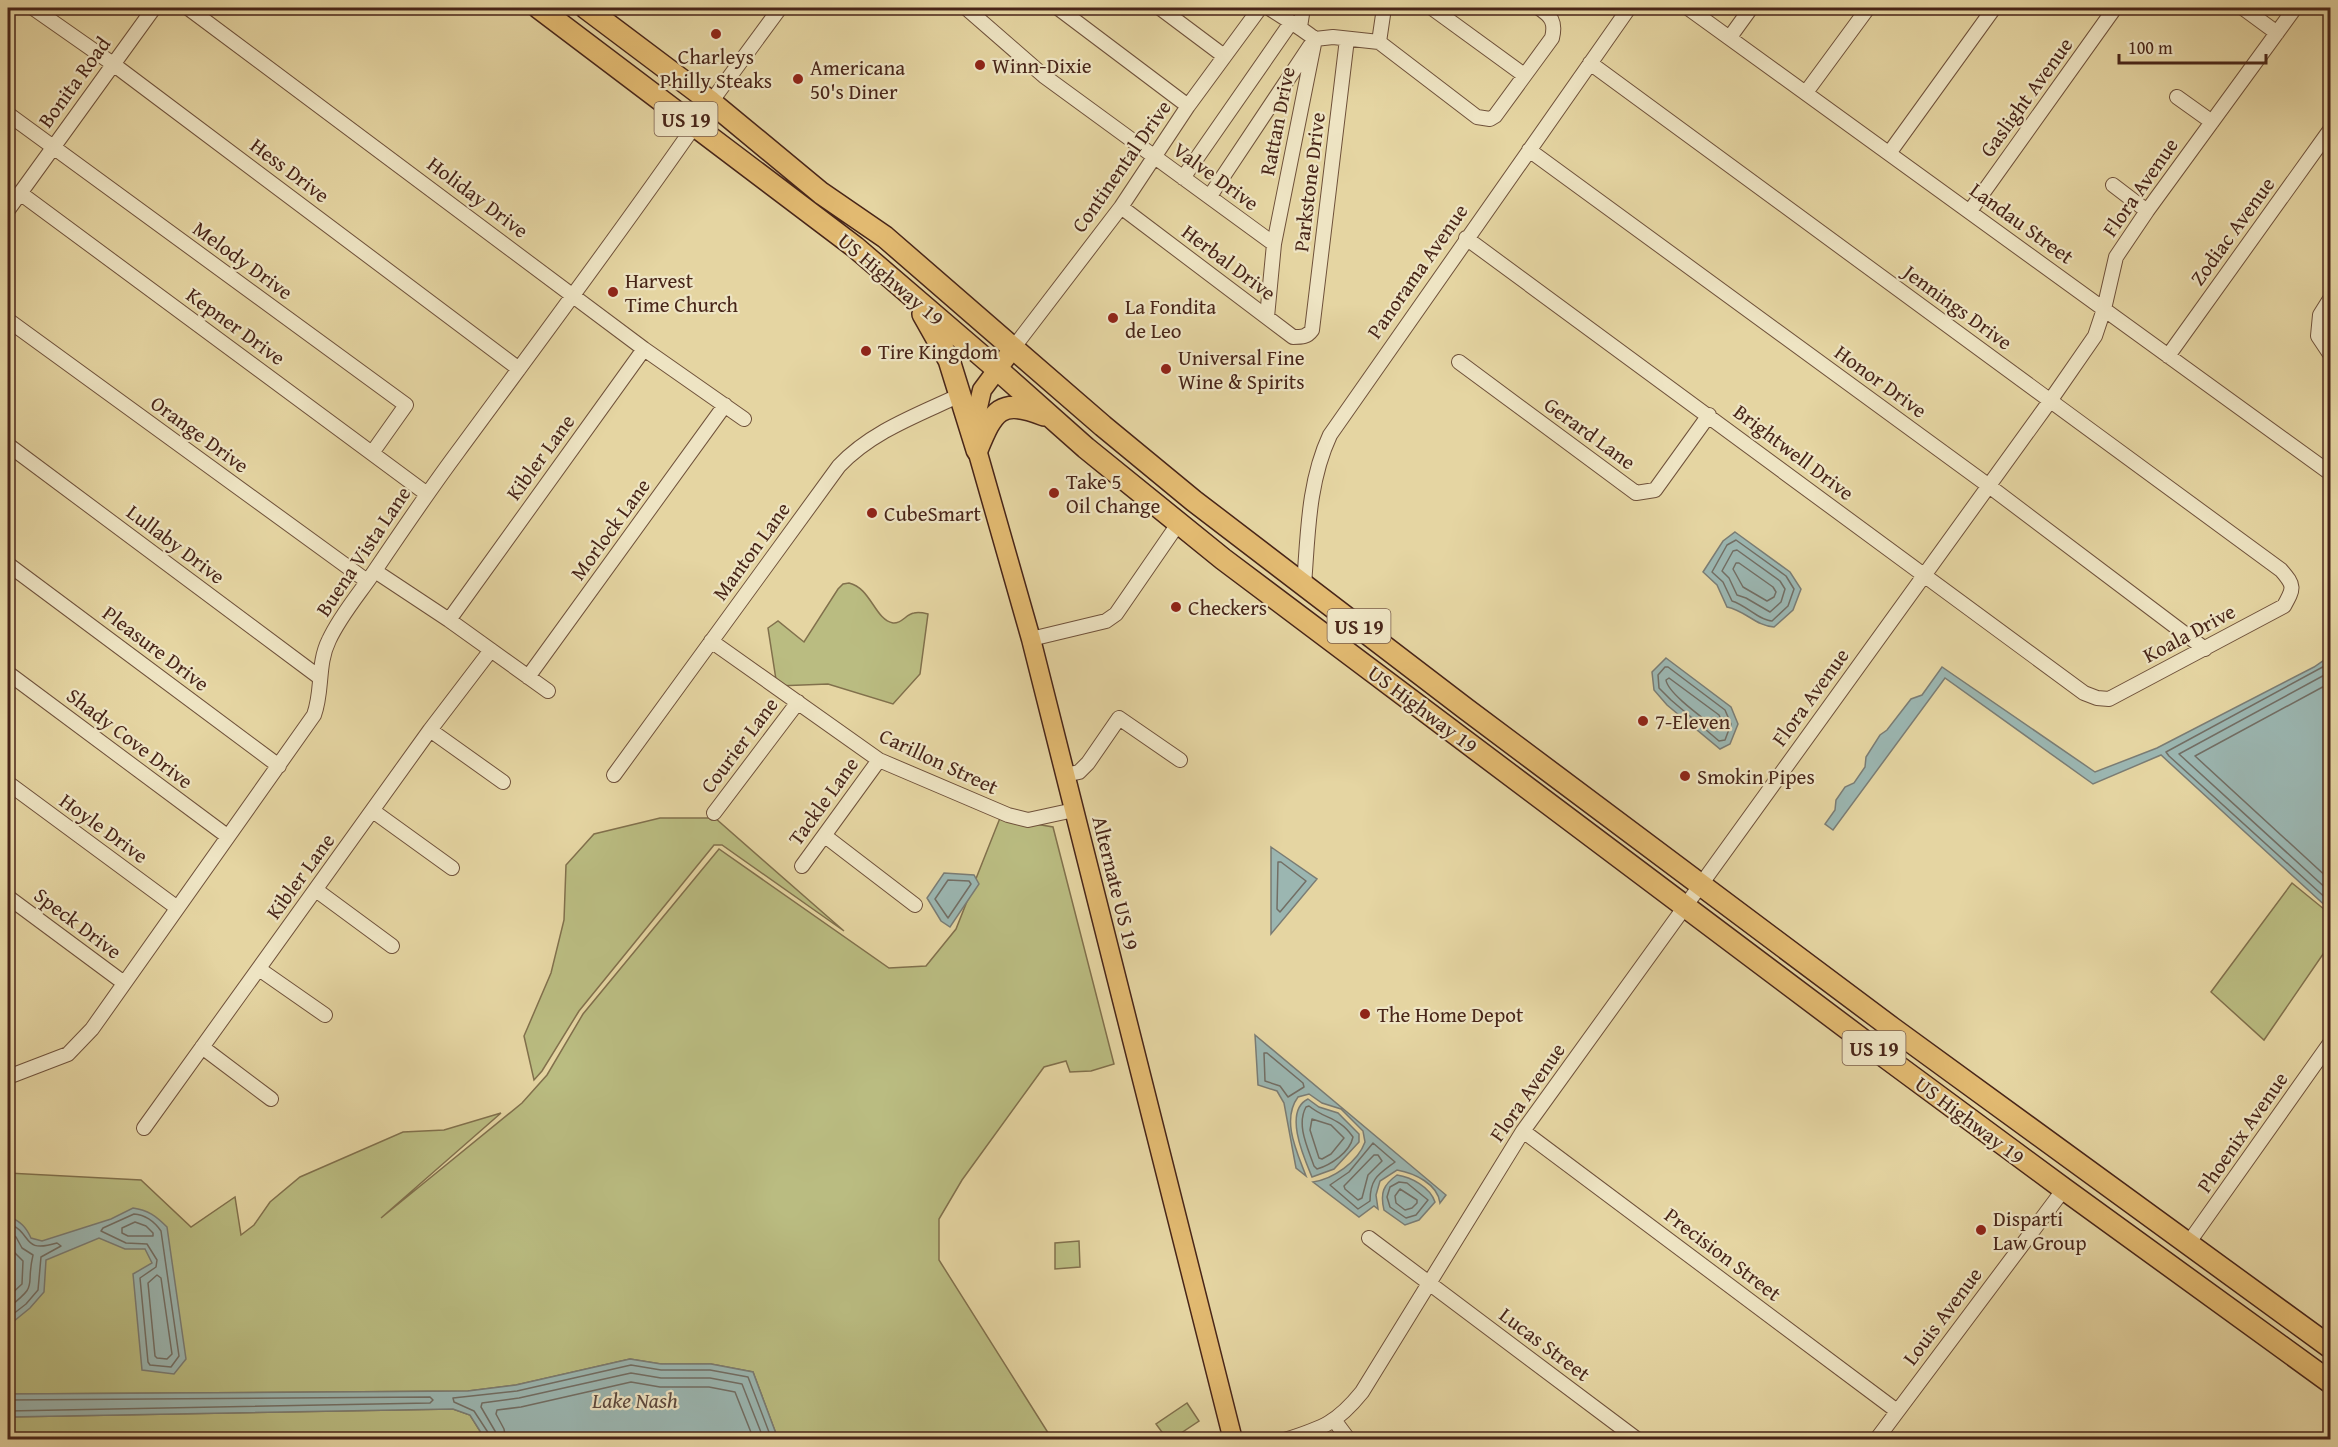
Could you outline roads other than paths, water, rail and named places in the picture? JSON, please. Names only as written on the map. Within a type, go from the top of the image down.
[{"type":"highway","name":"US Highway 19","points":[[538,8],[819,219],[1178,524],[1888,1059],[2331,1382]]},
{"type":"highway","name":"US Highway 19","points":[[586,8],[711,102],[821,193],[885,237],[1014,346],[1151,467],[1304,585],[1466,709],[1962,1079],[2187,1245],[2331,1347]]},
{"type":"highway","points":[[695,125],[717,126],[726,130],[771,164],[821,193]]},
{"type":"highway","points":[[912,296],[949,360],[977,450]]},
{"type":"highway","points":[[977,450],[989,422],[999,411],[1007,408],[1026,409],[1053,419]]},
{"type":"highway","points":[[1149,500],[1197,527],[1279,588],[1288,591],[1296,590],[1304,585]]},
{"type":"highway","points":[[1317,629],[1323,623],[1336,623],[1385,659],[1414,668]]},
{"type":"highway","points":[[1888,1059],[1902,1057],[1914,1061],[1932,1073],[1962,1079]]},
{"type":"highway","points":[[1990,1134],[2017,1141],[2048,1162],[2060,1166],[2078,1165]]},
{"type":"highway","points":[[2064,1189],[2074,1186],[2088,1190],[2156,1236],[2187,1245]]},
{"type":"main road","name":"Alternate US 19","points":[[1014,346],[982,390],[976,416],[977,450],[1031,639],[1233,1440]]},
{"type":"street","name":"Hess Drive","points":[[33,8],[113,64],[519,369]]},
{"type":"street","name":"Bonita Road","points":[[8,210],[154,8]]},
{"type":"street","name":"Holiday Drive","points":[[188,8],[574,294],[644,349],[744,419]]},
{"type":"street","points":[[711,102],[780,8]]},
{"type":"street","name":"Valve Drive","points":[[966,8],[1044,76],[1274,244]]},
{"type":"street","points":[[1058,8],[1188,106]]},
{"type":"street","points":[[1161,8],[1224,56]]},
{"type":"street","points":[[1269,8],[1315,39],[1333,38],[1379,42],[1477,117],[1490,119],[1495,116],[1552,38],[1554,23],[1544,12]]},
{"type":"street","name":"Continental Drive","points":[[1014,346],[1121,207],[1224,56],[1269,8]]},
{"type":"street","points":[[1183,177],[1295,25],[1303,8]]},
{"type":"street","points":[[1379,42],[1384,8]]},
{"type":"street","points":[[1432,8],[1524,75]]},
{"type":"street","name":"Panorama Avenue","points":[[1304,585],[1313,481],[1326,444],[1340,419],[1629,8]]},
{"type":"street","name":"Landau Street","points":[[1688,8],[1807,91],[2331,473]]},
{"type":"street","points":[[1730,37],[1751,8]]},
{"type":"street","points":[[1807,91],[1868,8]]},
{"type":"street","points":[[1890,152],[1994,8]]},
{"type":"street","name":"Gaslight Avenue","points":[[1970,211],[2115,8]]},
{"type":"street","points":[[2242,8],[2277,33]]},
{"type":"street","name":"Flora Avenue","points":[[1285,1440],[1321,1429],[1347,1410],[1362,1392],[1523,1131],[2095,336],[2104,309],[2116,256],[2295,8]]},
{"type":"street","points":[[1210,196],[1315,39]]},
{"type":"street","name":"Rattan Drive","points":[[1267,318],[1274,244],[1315,39]]},
{"type":"street","name":"Parkstone Drive","points":[[1312,330],[1347,39]]},
{"type":"street","name":"Jennings Drive","points":[[1590,63],[2281,570],[2292,581],[2292,591]]},
{"type":"street","points":[[2177,97],[2212,122]]},
{"type":"street","name":"Melody Drive","points":[[8,114],[406,405],[372,453]]},
{"type":"street","name":"Buena Vista Lane","points":[[8,1077],[68,1054],[80,1045],[101,1016],[176,907],[314,716],[324,651],[330,638],[371,576],[426,494],[695,125]]},
{"type":"street","name":"Zodiac Avenue","points":[[2168,356],[2331,130]]},
{"type":"street","name":"Honor Drive","points":[[1528,150],[1989,486],[2205,649]]},
{"type":"street","points":[[2113,184],[2147,211]]},
{"type":"street","name":"Kepner Drive","points":[[20,193],[426,494]]},
{"type":"street","name":"Herbal Drive","points":[[1121,207],[1293,337],[1305,337],[1312,330]]},
{"type":"street","name":"Brightwell Drive","points":[[1466,238],[1710,415],[2084,693],[2097,698]]},
{"type":"street","points":[[2331,299],[2320,315],[2318,336],[2331,354]]},
{"type":"street","name":"Orange Drive","points":[[8,320],[371,576],[449,620],[548,691]]},
{"type":"street","name":"Kibler Lane","points":[[449,620],[644,349]]},
{"type":"street","name":"Gerard Lane","points":[[1458,362],[1636,493],[1655,490],[1710,415]]},
{"type":"street","name":"Manton Lane","points":[[614,775],[839,466],[873,436],[960,395]]},
{"type":"street","name":"Morlock Lane","points":[[528,677],[725,405]]},
{"type":"street","name":"Lullaby Drive","points":[[8,445],[319,677]]},
{"type":"street","points":[[1031,639],[1106,621],[1119,609],[1178,524]]},
{"type":"street","name":"Pleasure Drive","points":[[8,564],[279,766]]},
{"type":"street","name":"Koala Drive","points":[[2097,698],[2109,699],[2284,606],[2292,591]]},
{"type":"street","name":"Carillon Street","points":[[711,641],[879,760],[1008,815],[1028,820],[1074,810]]},
{"type":"street","name":"Kibler Lane","points":[[144,1128],[430,730],[491,650]]},
{"type":"street","name":"Shady Cove Drive","points":[[8,673],[227,836]]},
{"type":"street","name":"Courier Lane","points":[[714,813],[798,702]]},
{"type":"street","points":[[1065,775],[1079,772],[1086,765],[1119,718],[1180,760]]},
{"type":"street","points":[[430,730],[503,782]]},
{"type":"street","name":"Tackle Lane","points":[[802,866],[879,760]]},
{"type":"street","name":"Hoyle Drive","points":[[8,783],[176,907]]},
{"type":"street","points":[[373,811],[452,868]]},
{"type":"street","points":[[825,836],[915,905]]},
{"type":"street","points":[[316,890],[392,946]]},
{"type":"street","name":"Speck Drive","points":[[8,897],[124,983]]},
{"type":"street","points":[[259,969],[325,1016]]},
{"type":"street","name":"Phoenix Avenue","points":[[2187,1245],[2331,1044]]},
{"type":"street","points":[[202,1047],[271,1099]]},
{"type":"street","name":"Precision Street","points":[[1523,1131],[1897,1411]]},
{"type":"street","name":"Louis Avenue","points":[[1876,1440],[2064,1189]]},
{"type":"street","name":"Lucas Street","points":[[1369,1238],[1638,1440]]},
{"type":"street","points":[[1334,1420],[1349,1440]]},
{"type":"water","points":[[1735,532],[1790,572],[1801,589],[1793,610],[1774,627],[1762,624],[1727,607],[1717,585],[1703,572],[1723,541]]},
{"type":"water","points":[[2330,656],[2330,910],[2161,755],[2093,784],[1945,678],[1833,830],[1825,824],[1835,810],[1836,800],[1845,787],[1854,783],[1865,767],[1866,757],[1880,735],[1887,730],[1911,699],[1922,695],[1942,667],[2095,772],[2157,748],[2314,667]]},
{"type":"water","points":[[1666,658],[1731,707],[1738,724],[1730,744],[1720,749],[1667,705],[1654,690],[1652,672]]},
{"type":"water","points":[[1271,847],[1317,879],[1271,934]]},
{"type":"water","points":[[944,873],[974,875],[979,884],[950,927],[941,921],[927,898]]},
{"type":"water","points":[[1255,1035],[1446,1195],[1440,1203],[1435,1190],[1424,1180],[1397,1170],[1380,1181],[1376,1195],[1378,1209],[1374,1206],[1359,1217],[1313,1182],[1329,1177],[1351,1163],[1365,1142],[1363,1131],[1341,1109],[1322,1103],[1309,1094],[1298,1097],[1291,1116],[1292,1136],[1306,1176],[1296,1168],[1284,1103],[1277,1091],[1258,1085]]},
{"type":"water","points":[[1308,1099],[1319,1107],[1338,1113],[1359,1134],[1359,1142],[1334,1169],[1312,1177],[1301,1147],[1296,1124],[1301,1105]]},
{"type":"water","points":[[1397,1175],[1419,1184],[1429,1192],[1435,1202],[1419,1220],[1405,1225],[1384,1210],[1383,1204],[1384,1190],[1388,1182]]},
{"type":"water","points":[[133,1208],[152,1214],[167,1227],[186,1359],[174,1374],[142,1370],[133,1274],[152,1263],[145,1249],[125,1249],[99,1238],[46,1260],[44,1292],[30,1308],[8,1326],[8,1218],[20,1223],[31,1238],[42,1241],[111,1219]]},
{"type":"water","name":"Lake Nash","points":[[630,1359],[661,1364],[711,1364],[753,1372],[778,1439],[485,1439],[470,1415],[453,1409],[8,1417],[8,1394],[468,1391],[516,1385]]},
{"type":"place","name":"Charleys Philly Steaks","points":[[716,34]]},
{"type":"place","name":"Winn-Dixie","points":[[980,65]]},
{"type":"place","name":"Americana 50's Diner","points":[[798,79]]},
{"type":"place","name":"Harvest Time Church","points":[[613,292]]},
{"type":"place","name":"La Fondita de Leo","points":[[1113,318]]},
{"type":"place","name":"Tire Kingdom","points":[[866,351]]},
{"type":"place","name":"Universal Fine Wine & Spirits","points":[[1166,369]]},
{"type":"place","name":"Take 5 Oil Change","points":[[1054,493]]},
{"type":"place","name":"CubeSmart","points":[[872,513]]},
{"type":"place","name":"Checkers","points":[[1176,607]]},
{"type":"place","name":"7-Eleven","points":[[1643,721]]},
{"type":"place","name":"Smokin Pipes","points":[[1685,776]]},
{"type":"place","name":"The Home Depot","points":[[1365,1014]]},
{"type":"place","name":"Disparti Law Group","points":[[1981,1230]]}]
